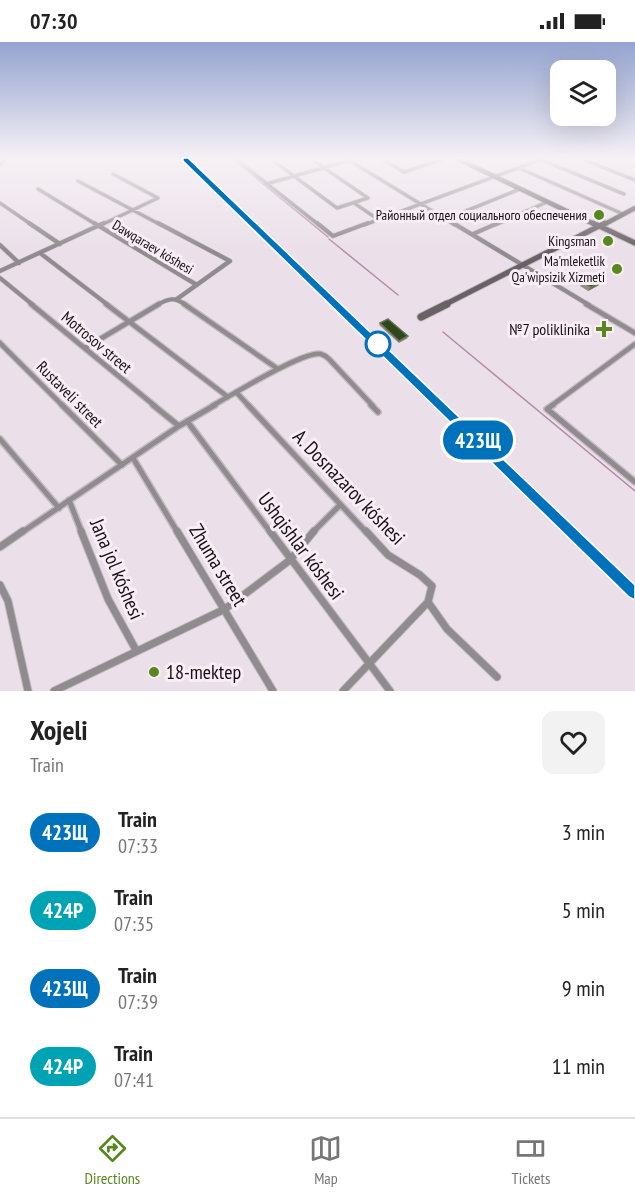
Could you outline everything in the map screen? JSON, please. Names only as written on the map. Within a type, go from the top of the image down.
[{"type":"street","name":"Dawqaraev kóshesi","points":[[38,189],[196,285]]},
{"type":"street","points":[[86,348],[169,298],[177,298],[230,261],[93,189]]},
{"type":"street","points":[[0,271],[158,198],[142,189]]},
{"type":"street","points":[[273,189],[333,236],[461,189]]},
{"type":"street","points":[[312,189],[337,208],[368,198],[355,189]]},
{"type":"street","points":[[396,189],[635,333]]},
{"type":"street","points":[[446,219],[519,189]]},
{"type":"street","points":[[521,189],[635,243]]},
{"type":"street","points":[[567,189],[623,214]]},
{"type":"street","points":[[613,189],[624,194]]},
{"type":"street","points":[[472,235],[548,202]]},
{"type":"street","points":[[0,203],[60,244]]},
{"type":"street","points":[[354,203],[379,220]]},
{"type":"street","points":[[421,317],[635,208]]},
{"type":"street","points":[[0,245],[19,262]]},
{"type":"street","points":[[40,253],[228,397]]},
{"type":"street","name":"Motrosov street","points":[[0,278],[179,426]]},
{"type":"street","points":[[177,298],[278,369]]},
{"type":"street","name":"Rustaveli street","points":[[0,343],[122,465]]},
{"type":"street","points":[[635,344],[547,411],[635,482]]},
{"type":"street","points":[[0,548],[187,421],[278,369],[315,354],[323,354],[378,412]]},
{"type":"street","name":"A. Dosnazarov kóshesi","points":[[236,392],[340,504],[354,515],[384,552],[427,580],[432,586],[428,602]]},
{"type":"street","name":"Ushqishlar kóshesi","points":[[187,421],[390,691]]},
{"type":"street","points":[[0,439],[59,508]]},
{"type":"street","name":"Zhuma street","points":[[133,458],[273,691]]},
{"type":"street","name":"Jana jol kóshesi","points":[[69,500],[108,598],[136,650]]},
{"type":"street","points":[[54,691],[225,609],[290,560],[340,504]]},
{"type":"street","points":[[0,585],[8,601],[28,691]]},
{"type":"street","points":[[343,691],[428,602],[447,629],[497,676]]},
{"type":"building","points":[[594,276],[602,281],[591,287],[583,282]]},
{"type":"building","points":[[388,319],[408,336],[399,341],[380,323]]},
{"type":"waterway","points":[[270,189],[328,237]]},
{"type":"waterway","points":[[329,239],[398,295]]},
{"type":"waterway","points":[[443,332],[635,491]]},
{"type":"railway","points":[[218,189],[575,533]]},
{"type":"railway","points":[[573,531],[635,591]]},
{"type":"train","name":"423Щ","points":[[217,189],[635,591]]},
{"type":"place","name":"Районный отдел социального обеспечения","points":[[599,215]]},
{"type":"place","name":"Kingsman","points":[[608,241]]},
{"type":"place","name":"Ma'mleketlik Qa'wipsizik Xizmeti","points":[[617,269]]},
{"type":"place","name":"№7 poliklinika","points":[[604,329]]},
{"type":"place","name":"18-mektep","points":[[154,672]]}]
